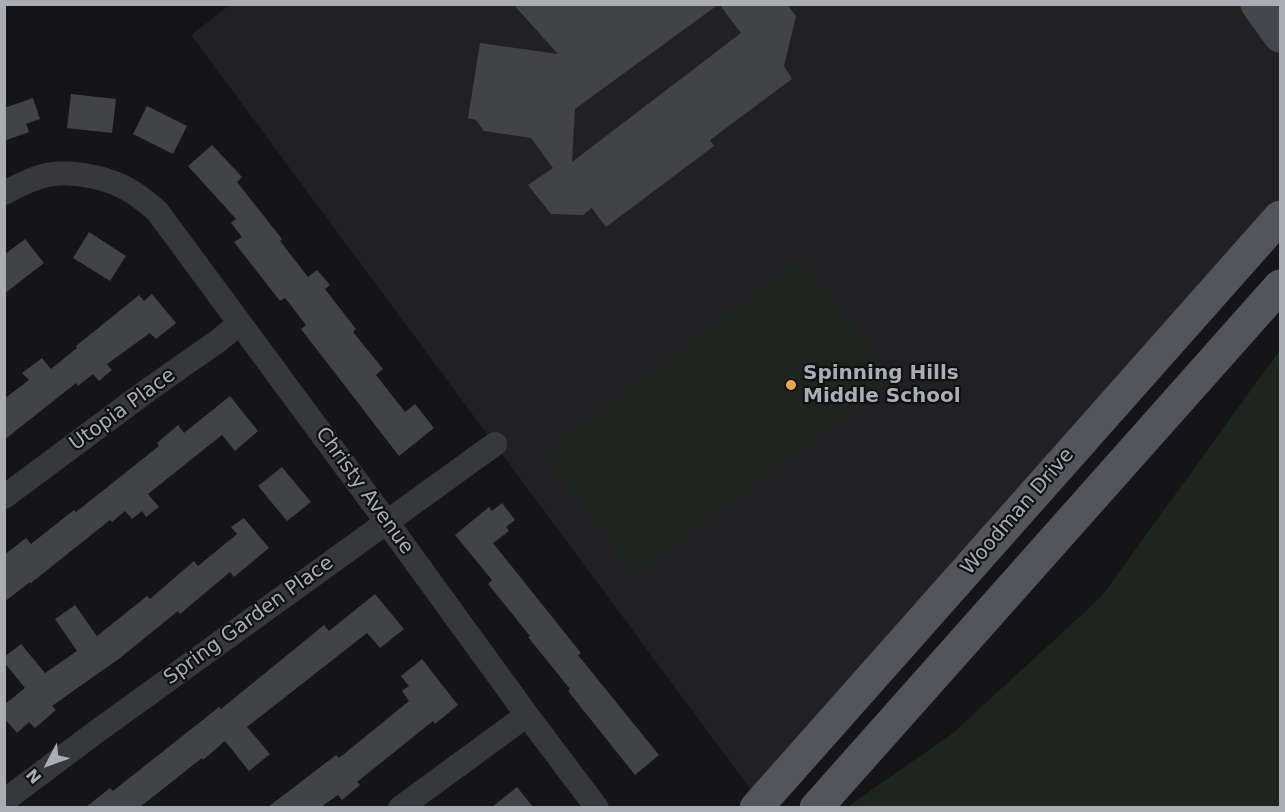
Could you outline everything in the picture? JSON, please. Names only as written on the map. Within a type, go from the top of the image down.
[{"type":"main road","name":"Woodman Drive","points":[[756,807],[1281,217]]},
{"type":"main road","points":[[816,807],[1281,286]]},
{"type":"street","points":[[1257,4],[1281,36]]},
{"type":"street","name":"Christy Avenue","points":[[4,193],[49,174],[71,173],[102,178],[121,185],[140,196],[157,211],[597,807]]},
{"type":"street","name":"Utopia Place","points":[[4,496],[148,390],[218,342],[240,323]]},
{"type":"street","name":"Spring Garden Place","points":[[4,801],[386,521],[495,444]]},
{"type":"street","points":[[400,807],[527,715]]},
{"type":"shaded area","name":"Spinning Hills Middle School","points":[[231,4],[1257,5],[1280,36],[1280,217],[760,802],[191,35]]},
{"type":"shaded area","points":[[801,259],[893,379],[636,575],[544,454]]},
{"type":"shaded area","points":[[1280,350],[1280,807],[847,807],[952,734],[1101,597]]},
{"type":"building","points":[[513,4],[719,4],[787,4],[796,16],[784,66],[792,79],[710,140],[714,146],[606,227],[592,208],[583,215],[551,214],[528,185],[553,168],[531,138],[484,131],[476,120],[468,118],[480,43],[558,54]],"holes":[[[719,4],[741,33],[572,162],[575,109]]]},
{"type":"building","points":[[71,94],[116,99],[112,133],[67,128]]},
{"type":"building","points":[[33,98],[40,119],[26,124],[29,132],[4,141],[4,108]]},
{"type":"building","points":[[147,106],[187,126],[173,154],[133,134]]},
{"type":"building","points":[[212,145],[242,177],[237,182],[282,239],[280,241],[308,277],[317,270],[330,285],[325,289],[356,329],[353,332],[383,369],[376,375],[405,412],[415,404],[434,428],[399,456],[301,329],[306,325],[285,298],[280,301],[234,242],[242,237],[231,223],[236,219],[188,166]]},
{"type":"building","points":[[89,232],[126,256],[110,281],[73,258]]},
{"type":"building","points":[[25,239],[44,263],[4,294],[4,255]]},
{"type":"building","points":[[152,294],[176,323],[156,339],[150,333],[107,364],[112,370],[99,381],[93,374],[78,386],[76,383],[4,440],[4,399],[29,380],[22,373],[42,358],[51,369],[139,295],[144,301]]},
{"type":"building","points":[[230,396],[258,431],[235,451],[222,435],[148,494],[159,507],[146,517],[142,511],[132,519],[125,511],[112,522],[110,520],[4,602],[4,555],[26,538],[31,544],[74,510],[76,512],[159,446],[157,443],[178,425],[184,433]]},
{"type":"building","points":[[282,467],[311,502],[287,521],[258,486]]},
{"type":"building","points":[[502,503],[515,520],[506,527],[509,531],[493,543],[581,653],[578,655],[659,755],[635,775],[568,691],[570,689],[488,584],[492,580],[455,535],[489,507],[492,511]]},
{"type":"building","points":[[244,518],[269,548],[234,577],[230,572],[180,614],[178,611],[120,658],[52,706],[56,710],[35,728],[29,722],[17,733],[4,718],[4,705],[25,688],[4,662],[4,657],[21,644],[45,673],[77,651],[55,619],[75,605],[97,636],[147,596],[150,599],[194,561],[198,566],[237,534],[231,527]]},
{"type":"building","points":[[375,594],[404,629],[380,648],[367,633],[247,727],[270,754],[249,771],[225,741],[140,807],[86,807],[110,788],[113,791],[219,707],[221,709],[324,625],[329,631]]},
{"type":"building","points":[[422,659],[458,705],[435,724],[433,721],[357,782],[360,785],[342,800],[338,795],[321,807],[268,807],[336,755],[339,758],[409,701],[402,691],[409,686],[401,676]]},
{"type":"building","points":[[517,787],[533,807],[492,807]]},
{"type":"place","name":"Spinning Hills Middle School","points":[[791,385]]}]
